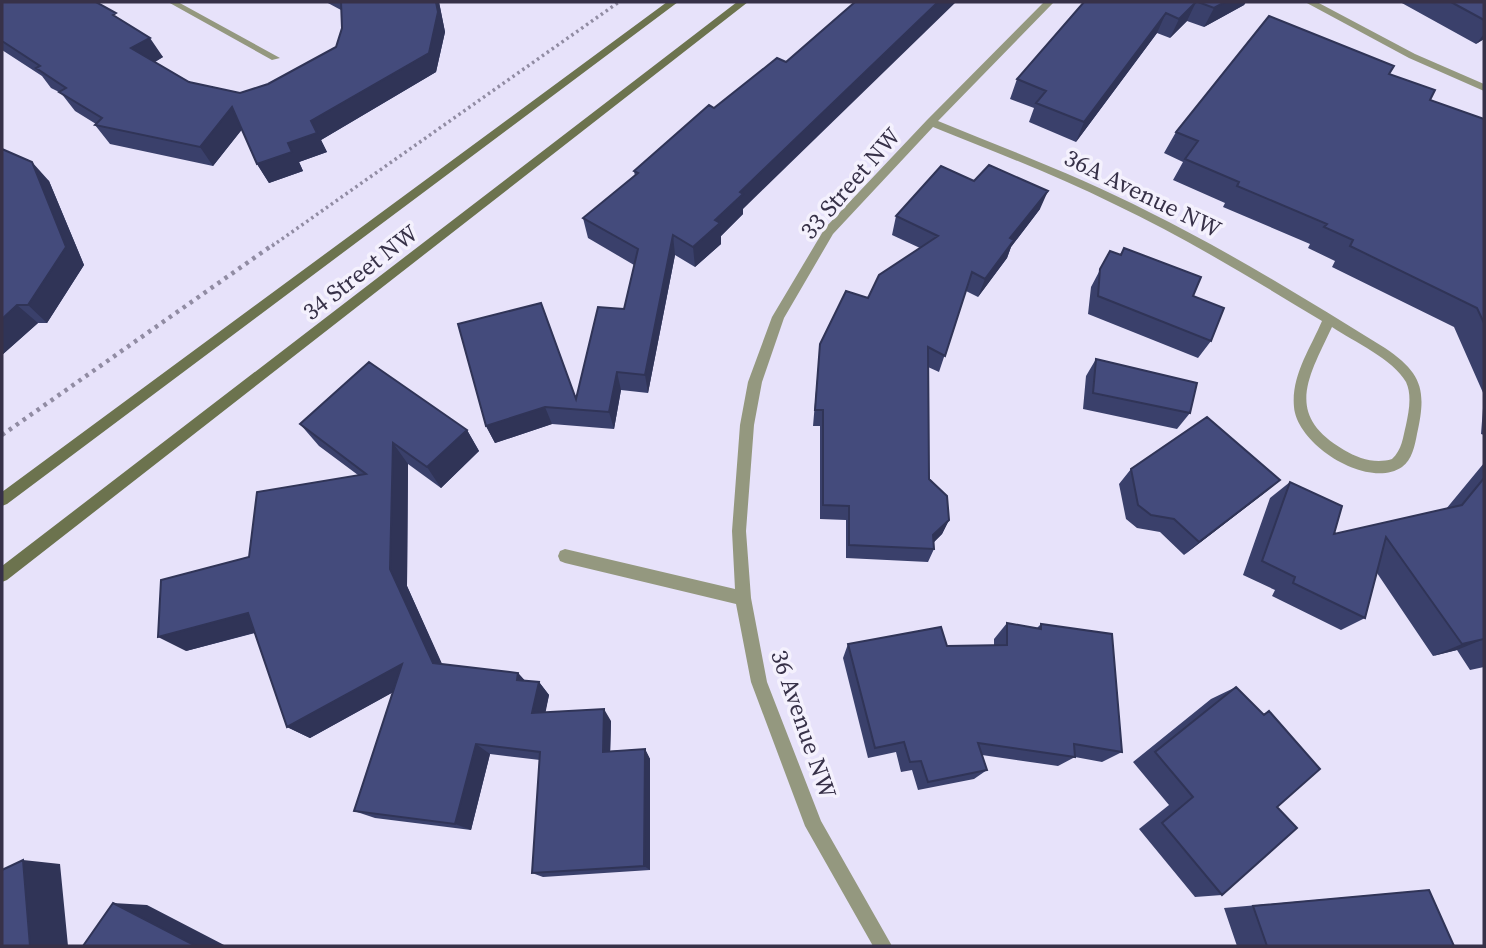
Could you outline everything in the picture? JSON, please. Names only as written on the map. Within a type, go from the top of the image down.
[{"type":"main road","name":"34 Street NW","points":[[2,500],[673,2]]},
{"type":"main road","name":"34 Street NW","points":[[2,576],[743,2]]},
{"type":"street","points":[[172,2],[275,58]]},
{"type":"street","name":"33 Street NW","points":[[743,598],[739,531],[741,475],[753,392],[766,347],[797,283],[830,231],[931,122],[1049,2]]},
{"type":"street","points":[[1310,2],[1412,56],[1484,88]]},
{"type":"street","name":"36A Avenue NW","points":[[931,122],[1084,185],[1143,213],[1213,250],[1329,320],[1406,371],[1418,390],[1419,406],[1406,453],[1396,464],[1377,467],[1350,460],[1313,437],[1302,418],[1300,390],[1329,320]]},
{"type":"street","points":[[565,556],[743,598]]},
{"type":"street","name":"36 Avenue NW","points":[[743,598],[759,682],[785,755],[814,826],[883,946]]},
{"type":"path","points":[[2,435],[620,2]]},
{"type":"building","points":[[2,2],[96,2],[150,38],[131,48],[189,82],[240,93],[268,84],[336,47],[342,28],[341,2],[436,2],[438,12],[429,53],[311,121],[317,133],[288,143],[292,152],[257,164],[232,107],[200,147],[95,125],[102,118],[59,92],[66,88],[36,68],[40,66],[2,41]]},
{"type":"building","points":[[855,2],[938,2],[740,192],[743,194],[715,220],[720,223],[693,247],[673,235],[645,375],[617,372],[609,412],[545,407],[486,426],[458,324],[541,303],[576,399],[598,307],[624,309],[638,249],[583,218],[638,173],[634,171],[709,105],[714,108],[777,58],[786,62]]},
{"type":"building","points":[[1084,2],[1196,2],[1179,19],[1166,13],[1084,122],[1036,103],[1046,91],[1017,79]]},
{"type":"building","points":[[1198,2],[1225,2],[1214,8]]},
{"type":"building","points":[[1451,2],[1484,2],[1484,20]]},
{"type":"building","points":[[1269,16],[1394,66],[1389,74],[1435,90],[1430,100],[1484,119],[1484,323],[1477,308],[1350,246],[1353,240],[1324,227],[1327,224],[1237,186],[1239,182],[1185,159],[1198,141],[1176,132]]},
{"type":"building","points":[[2,149],[32,162],[66,247],[28,305],[17,305],[2,319]]},
{"type":"building","points":[[989,165],[1048,191],[1010,238],[1014,240],[985,279],[972,272],[945,356],[928,347],[929,479],[947,496],[949,520],[933,535],[934,549],[849,545],[849,506],[823,505],[823,410],[815,410],[820,344],[846,291],[868,298],[879,275],[938,236],[896,216],[941,166],[974,181]]},
{"type":"building","points":[[1124,248],[1201,277],[1193,296],[1224,308],[1211,341],[1098,296],[1100,269],[1110,251],[1121,255]]},
{"type":"building","points":[[1096,359],[1197,383],[1190,413],[1093,393]]},
{"type":"building","points":[[369,362],[467,430],[427,467],[393,443],[390,569],[433,663],[518,673],[517,680],[539,682],[532,713],[604,709],[603,752],[645,749],[644,866],[532,873],[540,752],[476,744],[455,824],[354,811],[402,664],[287,727],[248,613],[158,637],[161,580],[249,557],[257,492],[366,474],[300,424]]},
{"type":"building","points":[[1207,417],[1280,480],[1199,542],[1174,519],[1151,515],[1138,505],[1131,469]]},
{"type":"building","points":[[1484,478],[1484,639],[1462,644],[1386,537],[1365,618],[1293,583],[1295,577],[1262,561],[1290,482],[1342,506],[1334,534],[1462,505]]},
{"type":"building","points":[[1007,623],[1041,629],[1041,624],[1112,634],[1122,752],[1074,744],[1075,757],[978,743],[987,770],[928,782],[921,761],[910,762],[904,742],[875,748],[848,644],[941,627],[947,646],[1007,645]]},
{"type":"building","points":[[1236,687],[1264,715],[1269,711],[1320,769],[1277,807],[1297,828],[1222,895],[1162,823],[1193,797],[1155,752]]},
{"type":"building","points":[[23,860],[30,946],[2,946],[2,870]]},
{"type":"building","points":[[1429,890],[1454,946],[1267,946],[1253,906]]},
{"type":"building","points":[[113,903],[196,946],[83,946]]}]
